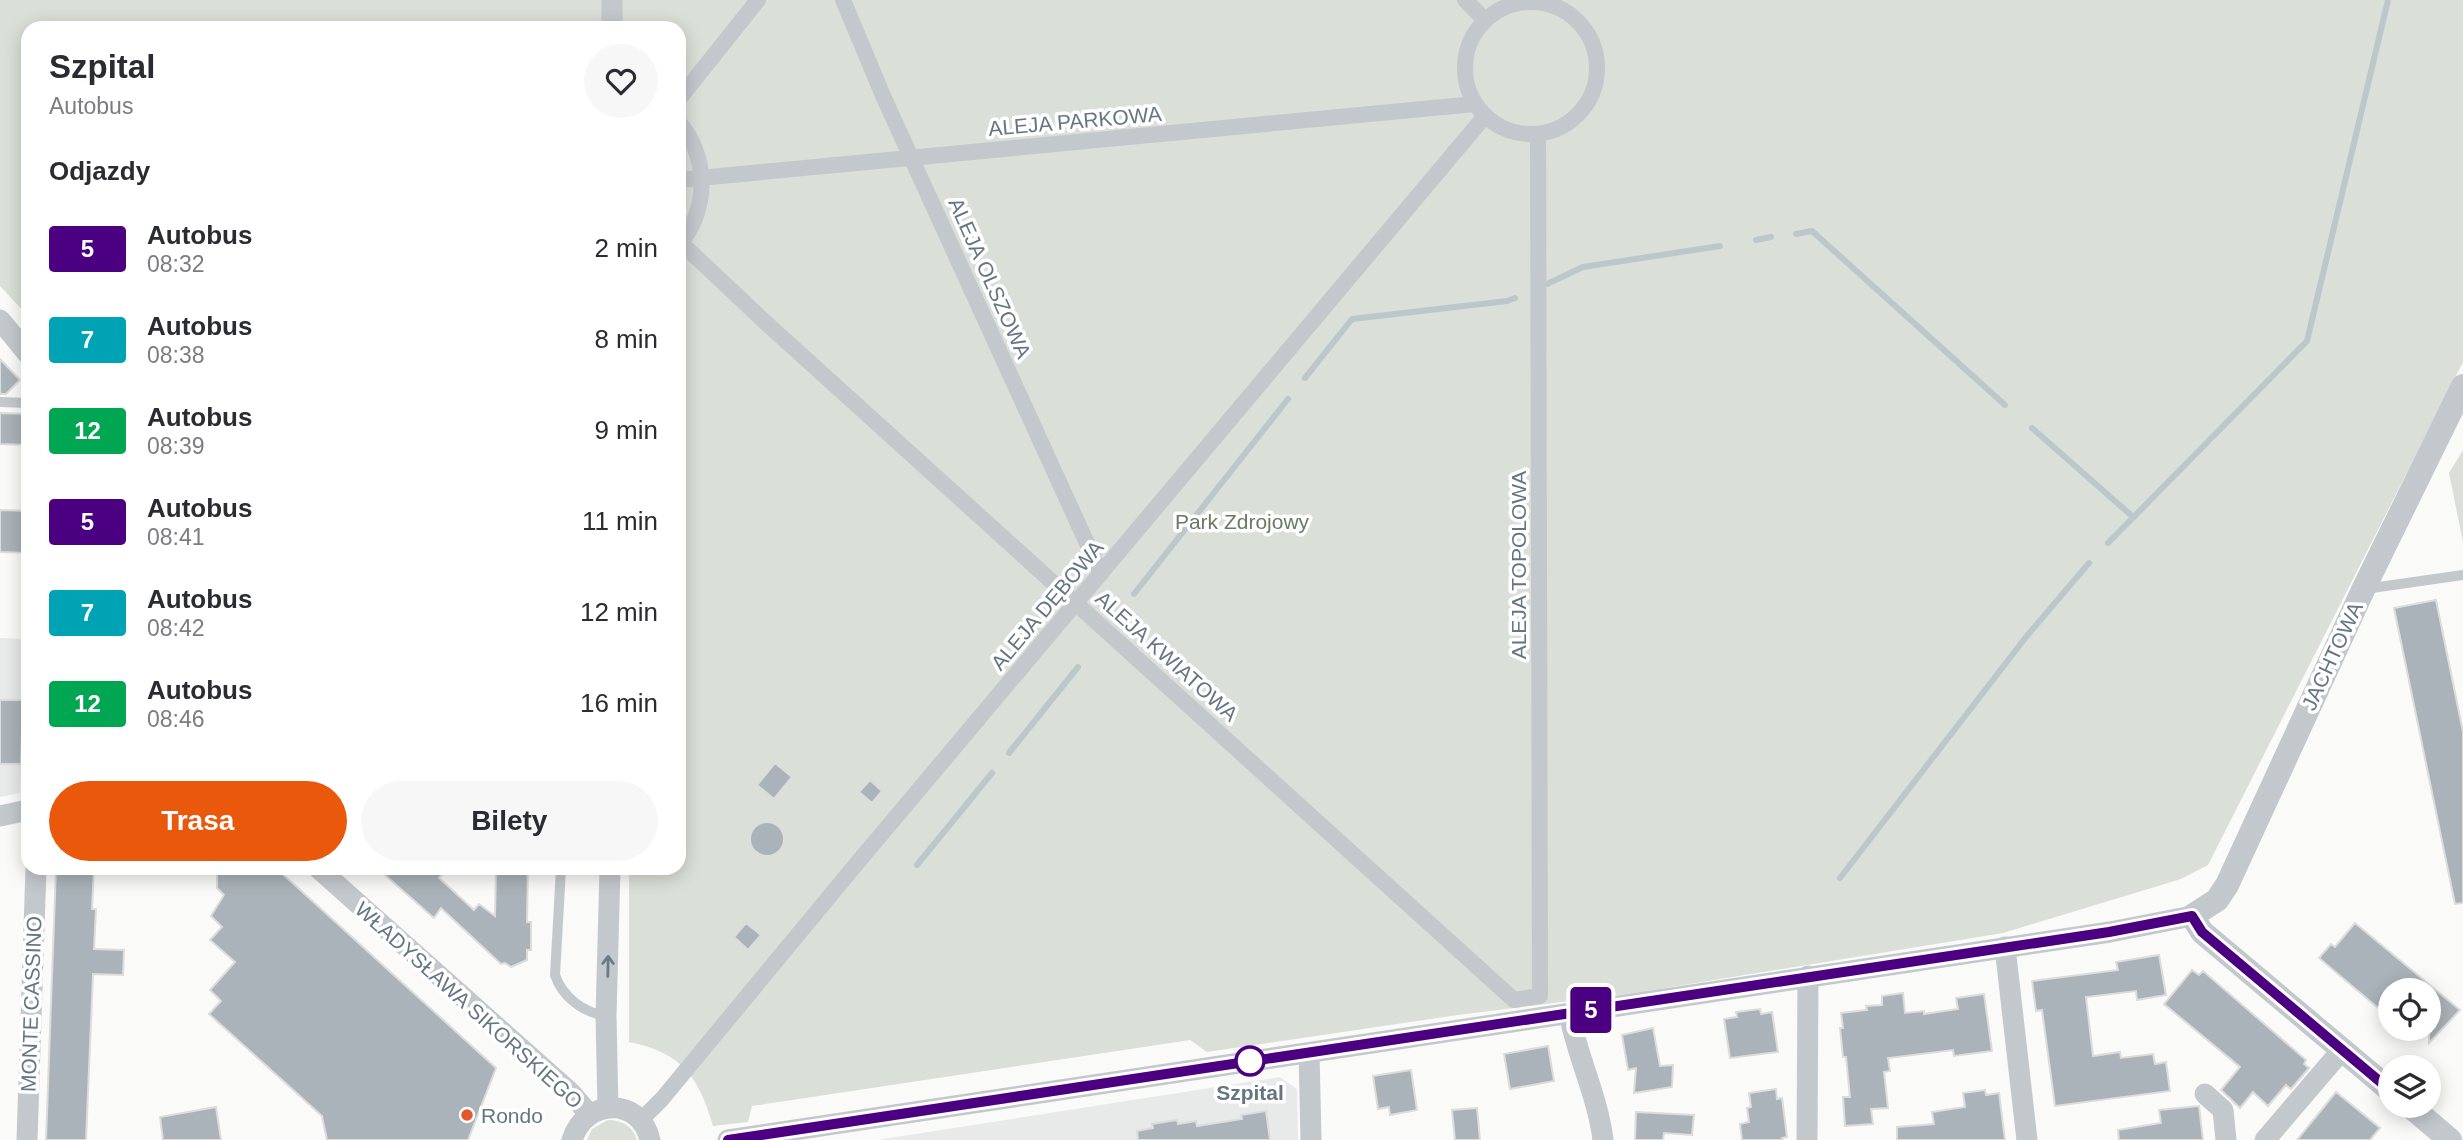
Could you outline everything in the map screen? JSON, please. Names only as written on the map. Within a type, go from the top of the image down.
[{"type":"street","points":[[612,0],[612,21]]},
{"type":"street","points":[[686,90],[758,0]]},
{"type":"street","name":"ALEJA OLSZOWA","points":[[843,0],[884,98],[1101,574]]},
{"type":"street","points":[[1465,0],[1485,20]]},
{"type":"street","points":[[1535,1],[1549,4],[1574,16],[1586,29],[1594,45],[1597,62],[1594,88],[1581,111],[1569,122],[1538,134],[1519,133],[1501,127],[1480,110],[1467,87],[1466,60],[1474,34],[1485,20],[1500,9],[1535,1]]},
{"type":"street","name":"ALEJA PARKOWA","points":[[686,179],[912,157],[1480,110]]},
{"type":"street","name":"ALEJA DĘBOWA","points":[[641,1120],[662,1099],[853,867],[1101,574],[1480,110]]},
{"type":"street","points":[[686,133],[700,164],[702,178],[699,210],[686,233]]},
{"type":"street","name":"ALEJA TOPOLOWA","points":[[1538,134],[1540,996]]},
{"type":"street","name":"ALEJA KWIATOWA","points":[[686,248],[1514,1000],[1540,996]]},
{"type":"street","points":[[0,320],[21,346]]},
{"type":"street","name":"JACHTOWA","points":[[2192,916],[2217,900],[2227,884],[2362,590],[2463,386]]},
{"type":"street","points":[[0,816],[21,812]]},
{"type":"street","name":"MONTE CASSINO","points":[[27,1140],[36,875]]},
{"type":"street","name":"WŁADYSŁAWA SIKORSKIEGO","points":[[326,875],[570,1093],[598,1111]]},
{"type":"street","points":[[598,1111],[606,1016],[610,875]]},
{"type":"street","points":[[728,1140],[2005,947],[2192,916],[2202,932],[2378,1080]]},
{"type":"street","points":[[2005,947],[2028,1140]]},
{"type":"street","points":[[1807,1140],[1808,976]]},
{"type":"street","points":[[1569,1013],[1574,1040],[1601,1123],[1603,1140]]},
{"type":"street","points":[[2265,1140],[2342,1050]]},
{"type":"street","points":[[1309,1053],[1311,1140]]},
{"type":"street","points":[[2205,1094],[2223,1110],[2226,1140]]},
{"type":"street","points":[[572,1140],[576,1128],[598,1111],[622,1109],[641,1120],[650,1140]]},
{"type":"street","points":[[2424,1118],[2450,1140]]},
{"type":"lane","points":[[0,402],[21,403]]},
{"type":"lane","points":[[2362,590],[2463,575]]},
{"type":"lane","points":[[561,875],[555,975],[559,986],[572,1000],[591,1013],[606,1016]]},
{"type":"shaded area","points":[[0,638],[21,639],[20,793],[0,797]]},
{"type":"shaded area","points":[[1280,1077],[1297,1089],[1298,1140],[877,1140]]},
{"type":"green space","name":"Park Zdrojowy","points":[[0,0],[2463,0],[2463,362],[2208,865],[2181,879],[2003,933],[1641,992],[1458,1015],[1207,1052],[1190,1040],[752,1106],[748,1122],[713,1126],[701,1094],[685,1069],[662,1052],[629,1042],[629,875],[686,875],[686,21],[21,21],[21,308],[0,286]]},
{"type":"green space","points":[[2463,450],[2463,542],[2449,473]]},
{"type":"green space","points":[[608,1120],[626,1125],[637,1140],[587,1140],[592,1129]]},
{"type":"building","points":[[0,359],[20,380],[6,394],[0,394]]},
{"type":"building","points":[[0,413],[21,414],[21,445],[0,444]]},
{"type":"building","points":[[0,510],[21,511],[21,553],[0,552]]},
{"type":"building","points":[[2436,600],[2463,732],[2463,903],[2455,904],[2394,608]]},
{"type":"building","points":[[0,700],[21,700],[21,764],[0,764]]},
{"type":"building","points":[[775,763],[792,777],[774,799],[757,785]]},
{"type":"building","points":[[870,780],[882,791],[872,803],[859,792]]},
{"type":"building","points":[[767,822],[779,827],[784,839],[779,851],[767,856],[755,851],[750,839],[755,827]]},
{"type":"building","points":[[56,875],[94,875],[92,909],[96,909],[94,949],[124,950],[123,975],[93,974],[86,1140],[46,1140]]},
{"type":"building","points":[[217,875],[284,875],[496,1068],[468,1140],[327,1140],[322,1116],[209,1014],[221,1001],[210,990],[235,962],[210,940],[222,927],[211,916],[224,895],[217,888]]},
{"type":"building","points":[[385,875],[442,875],[439,878],[474,910],[479,904],[495,916],[496,875],[528,875],[527,922],[531,922],[531,950],[527,950],[527,960],[511,967],[505,963],[501,964],[441,908],[434,918]]},
{"type":"building","points":[[746,923],[761,935],[748,950],[734,937]]},
{"type":"building","points":[[2355,923],[2421,978],[2378,978],[2378,1008],[2319,958],[2331,944],[2335,947]]},
{"type":"building","points":[[2159,955],[2166,995],[2137,1000],[2136,991],[2086,997],[2093,1056],[2120,1052],[2121,1058],[2153,1054],[2155,1064],[2166,1062],[2170,1091],[2055,1106],[2042,1010],[2036,1011],[2032,981],[2118,970],[2116,962]]},
{"type":"building","points":[[2192,970],[2199,975],[2203,971],[2306,1060],[2304,1064],[2309,1068],[2291,1089],[2286,1085],[2268,1106],[2253,1092],[2240,1108],[2221,1090],[2240,1067],[2164,1004]]},
{"type":"building","points":[[1903,993],[1905,1013],[1924,1011],[1924,1014],[1958,1009],[1956,998],[1984,994],[1992,1051],[1954,1056],[1953,1050],[1888,1058],[1890,1071],[1884,1072],[1888,1108],[1871,1109],[1873,1124],[1845,1126],[1843,1097],[1850,1097],[1846,1057],[1843,1057],[1841,1013],[1867,1010],[1866,1006],[1882,1005],[1882,996]]},
{"type":"building","points":[[2441,994],[2460,1010],[2441,1030]]},
{"type":"building","points":[[1760,1009],[1761,1014],[1772,1012],[1778,1052],[1730,1058],[1724,1019],[1737,1017],[1736,1012]]},
{"type":"building","points":[[1653,1028],[1660,1066],[1673,1065],[1672,1087],[1634,1093],[1636,1068],[1628,1070],[1622,1035]]},
{"type":"building","points":[[1548,1046],[1554,1081],[1510,1089],[1504,1054]]},
{"type":"building","points":[[1411,1070],[1417,1110],[1390,1115],[1389,1107],[1378,1109],[1373,1076]]},
{"type":"building","points":[[1776,1089],[1777,1099],[1782,1098],[1787,1137],[1782,1138],[1783,1140],[1742,1140],[1740,1124],[1749,1122],[1749,1093]]},
{"type":"building","points":[[1985,1090],[1986,1095],[1999,1093],[2005,1140],[1897,1140],[1897,1127],[1934,1124],[1932,1112],[1965,1107],[1963,1093]]},
{"type":"building","points":[[2336,1092],[2380,1128],[2370,1140],[2297,1140]]},
{"type":"building","points":[[2199,1106],[2203,1140],[2119,1140],[2118,1130],[2161,1123],[2159,1110]]},
{"type":"building","points":[[216,1107],[221,1140],[163,1140],[160,1117]]},
{"type":"building","points":[[1477,1108],[1480,1140],[1455,1140],[1452,1110]]},
{"type":"building","points":[[1266,1111],[1270,1140],[1138,1140],[1137,1131],[1153,1128],[1152,1124],[1177,1120],[1178,1124],[1196,1121],[1197,1126],[1242,1119],[1241,1115]]},
{"type":"building","points":[[1636,1112],[1694,1115],[1692,1135],[1664,1133],[1663,1140],[1635,1140]]},
{"type":"waterway","points":[[2108,543],[2307,341],[2388,0]]},
{"type":"waterway","points":[[1796,234],[1812,231],[2005,405]]},
{"type":"waterway","points":[[1756,240],[1771,237]]},
{"type":"waterway","points":[[1547,284],[1583,267],[1720,246]]},
{"type":"waterway","points":[[1305,378],[1352,319],[1515,298]]},
{"type":"waterway","points":[[1134,594],[1288,399]]},
{"type":"waterway","points":[[2032,428],[2132,516]]},
{"type":"waterway","points":[[1840,878],[2026,637],[2089,563]]},
{"type":"waterway","points":[[1009,753],[1078,667]]},
{"type":"waterway","points":[[917,865],[992,773]]},
{"type":"bus line","name":"5","points":[[728,1140],[2109,932],[2192,916],[2202,932],[2378,1080]]},
{"type":"place","name":"Szpital","points":[[1250,1061]]},
{"type":"place","name":"Rondo","points":[[467,1115]]}]
